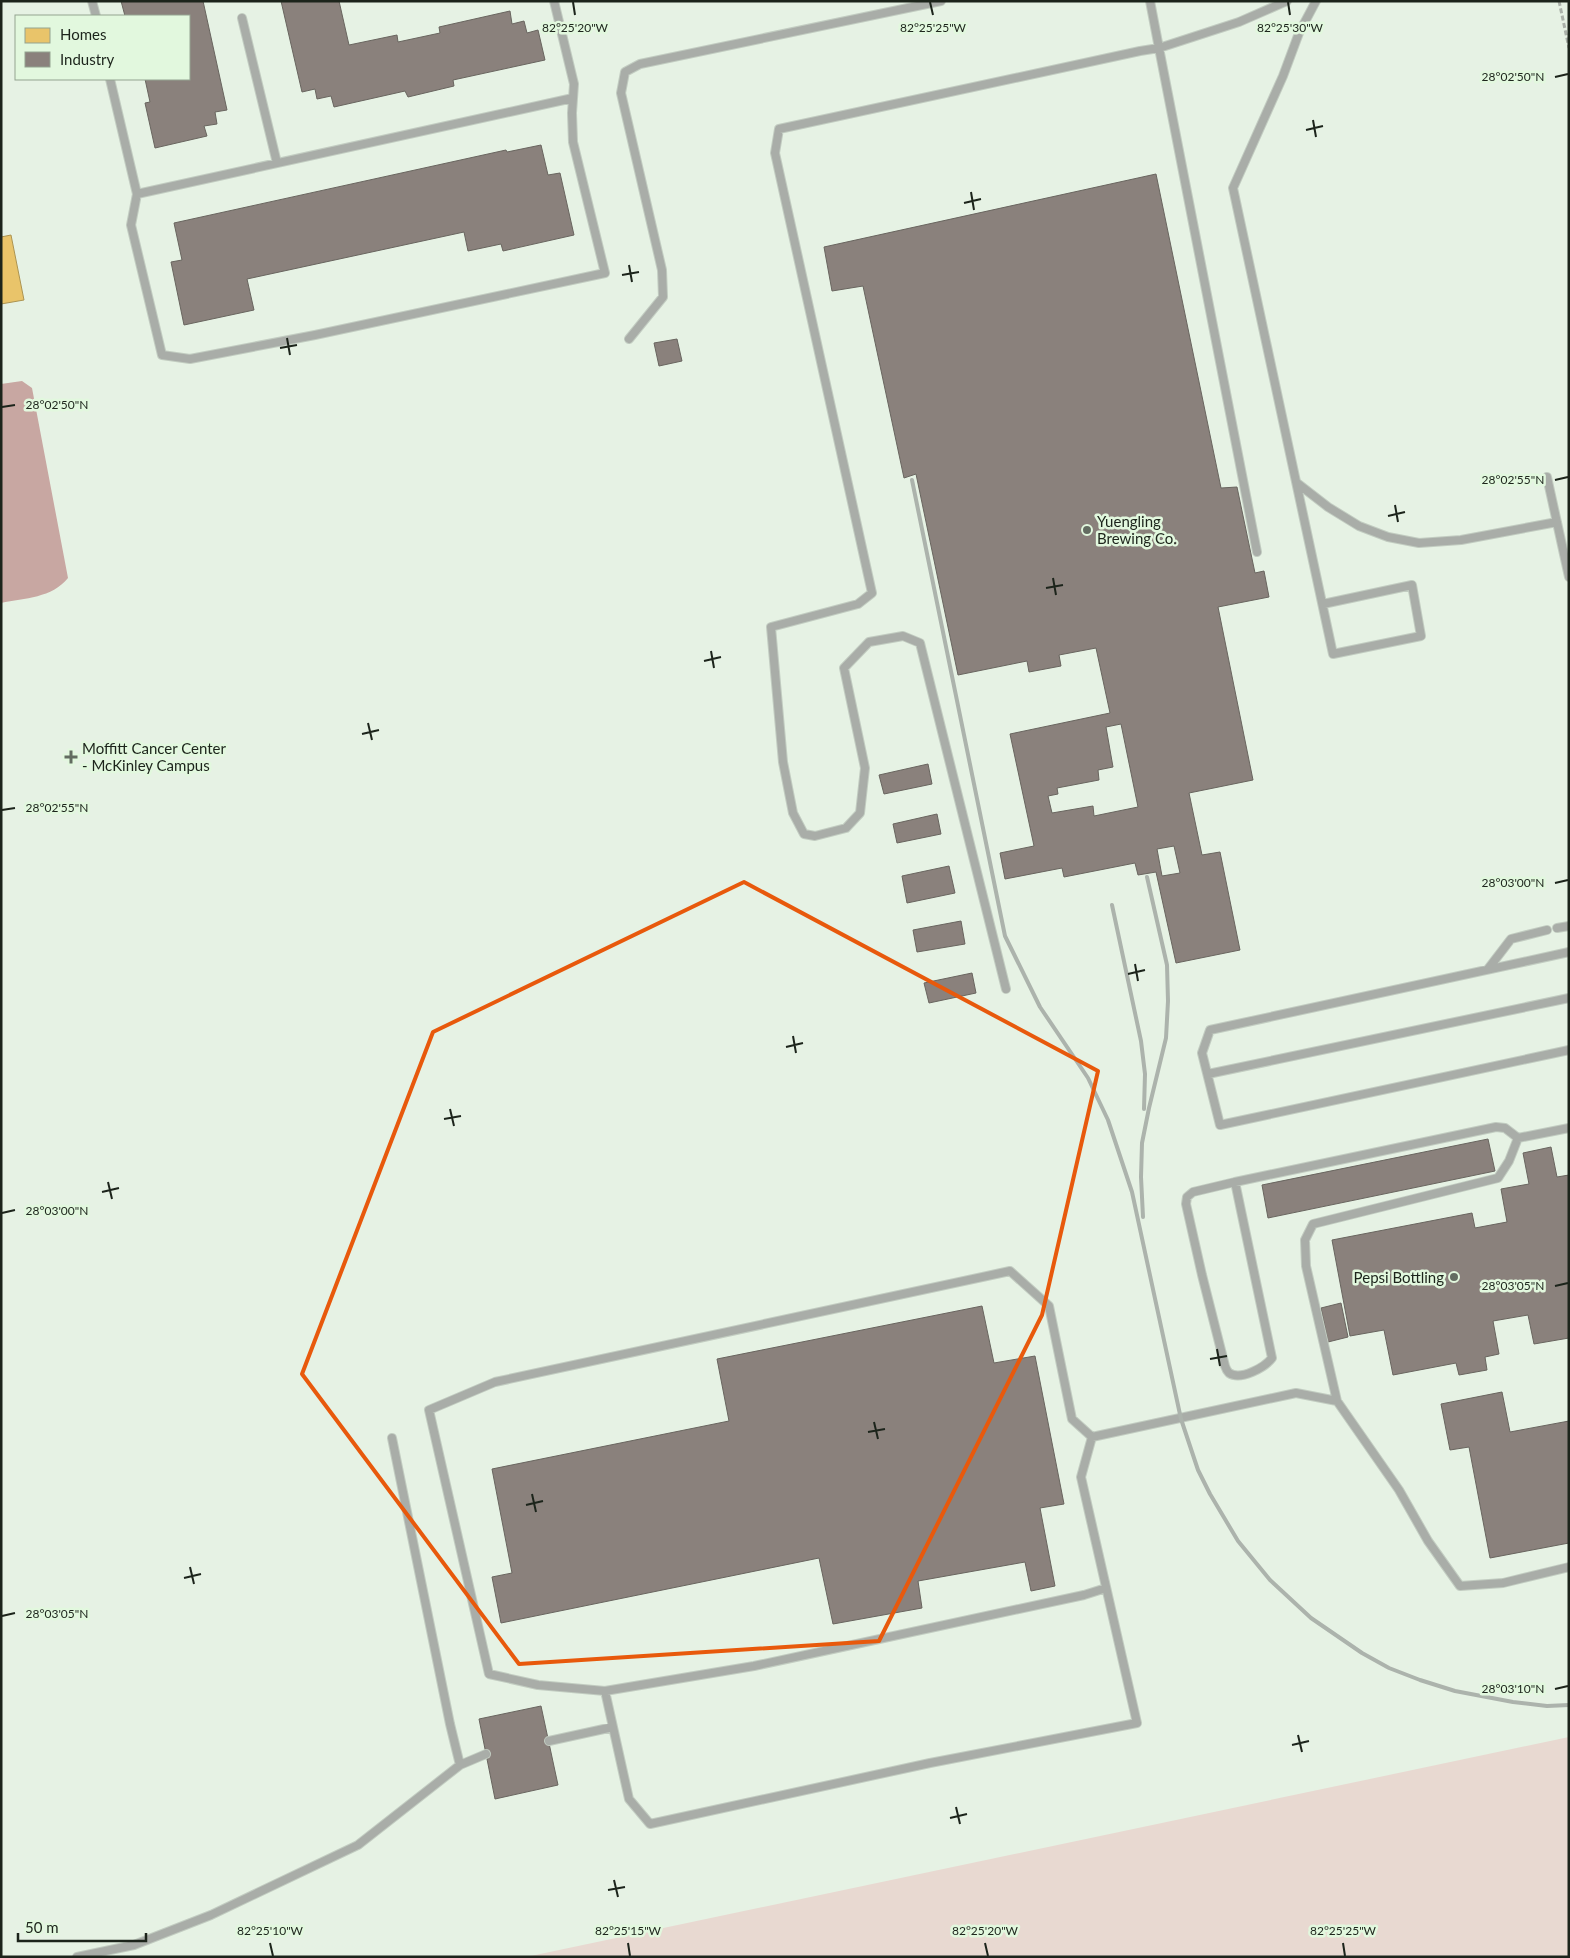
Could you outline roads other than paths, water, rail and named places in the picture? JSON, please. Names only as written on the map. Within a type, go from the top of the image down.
[{"type":"lane","points":[[92,1],[96,15]]},
{"type":"lane","points":[[110,80],[136,194],[131,225],[162,355],[190,358],[315,335],[605,274],[574,142],[572,113],[574,84],[554,1]]},
{"type":"lane","points":[[629,338],[663,297],[663,288],[662,270],[621,93],[625,72],[640,64],[940,1]]},
{"type":"lane","points":[[1150,1],[1257,552]]},
{"type":"lane","points":[[1006,989],[920,643],[903,636],[869,642],[844,668],[865,768],[860,813],[846,828],[814,836],[804,834],[793,813],[783,762],[771,627],[858,604],[872,593],[775,153],[778,129],[1159,48],[1239,22],[1287,1]]},
{"type":"lane","points":[[1316,1],[1299,33],[1283,76],[1233,188],[1333,654],[1421,636],[1412,585],[1323,604]]},
{"type":"lane","points":[[242,18],[277,163]]},
{"type":"lane","points":[[136,194],[573,98]]},
{"type":"lane","points":[[1548,477],[1569,577]]},
{"type":"lane","points":[[1296,483],[1328,507],[1359,526],[1388,537],[1419,544],[1461,540],[1557,522]]},
{"type":"lane","points":[[1557,928],[1569,926]]},
{"type":"lane","points":[[1488,969],[1511,939],[1547,930]]},
{"type":"lane","points":[[1569,952],[1210,1030],[1202,1053],[1220,1125],[1569,1050]]},
{"type":"lane","points":[[1208,1074],[1569,998]]},
{"type":"lane","points":[[1235,1182],[1272,1358],[1266,1365],[1247,1374],[1236,1375],[1229,1373],[1224,1366],[1202,1275],[1186,1204],[1187,1197],[1193,1192],[1235,1182],[1496,1127],[1505,1128],[1518,1138],[1569,1128]]},
{"type":"lane","points":[[1518,1138],[1509,1161],[1498,1178],[1313,1224],[1305,1240],[1306,1266],[1337,1401],[1399,1490],[1428,1541],[1460,1586],[1503,1583],[1569,1567]]},
{"type":"lane","points":[[1092,1436],[1072,1420],[1048,1306],[1010,1271],[494,1382],[429,1410],[488,1674],[538,1685],[605,1691],[754,1666],[1074,1598],[1106,1588]]},
{"type":"lane","points":[[1092,1436],[1296,1393],[1337,1401]]},
{"type":"lane","points":[[605,1691],[629,1799],[650,1824],[930,1763],[1136,1723],[1081,1477],[1092,1436]]},
{"type":"lane","points":[[392,1438],[460,1765]]},
{"type":"lane","points":[[549,1741],[613,1728]]},
{"type":"lane","points":[[77,1957],[134,1945],[211,1915],[358,1845],[460,1765],[486,1754]]},
{"type":"railway","points":[[912,480],[1005,936],[1040,1007],[1088,1078],[1108,1120],[1132,1192],[1181,1419],[1198,1470],[1210,1494],[1238,1541],[1270,1580],[1311,1618],[1362,1653],[1389,1668],[1455,1691],[1513,1702],[1547,1706],[1569,1705]]},
{"type":"railway","points":[[1143,1217],[1142,1143],[1166,1038],[1168,1001],[1167,965],[1147,877]]},
{"type":"railway","points":[[1112,905],[1141,1041],[1145,1074],[1144,1109]]},
{"type":"place","name":"Yuengling Brewing Co.","points":[[1087,530]]},
{"type":"place","name":"Moffitt Cancer Center - McKinley Campus","points":[[71,757]]},
{"type":"place","name":"Pepsi Bottling","points":[[1454,1277]]}]
